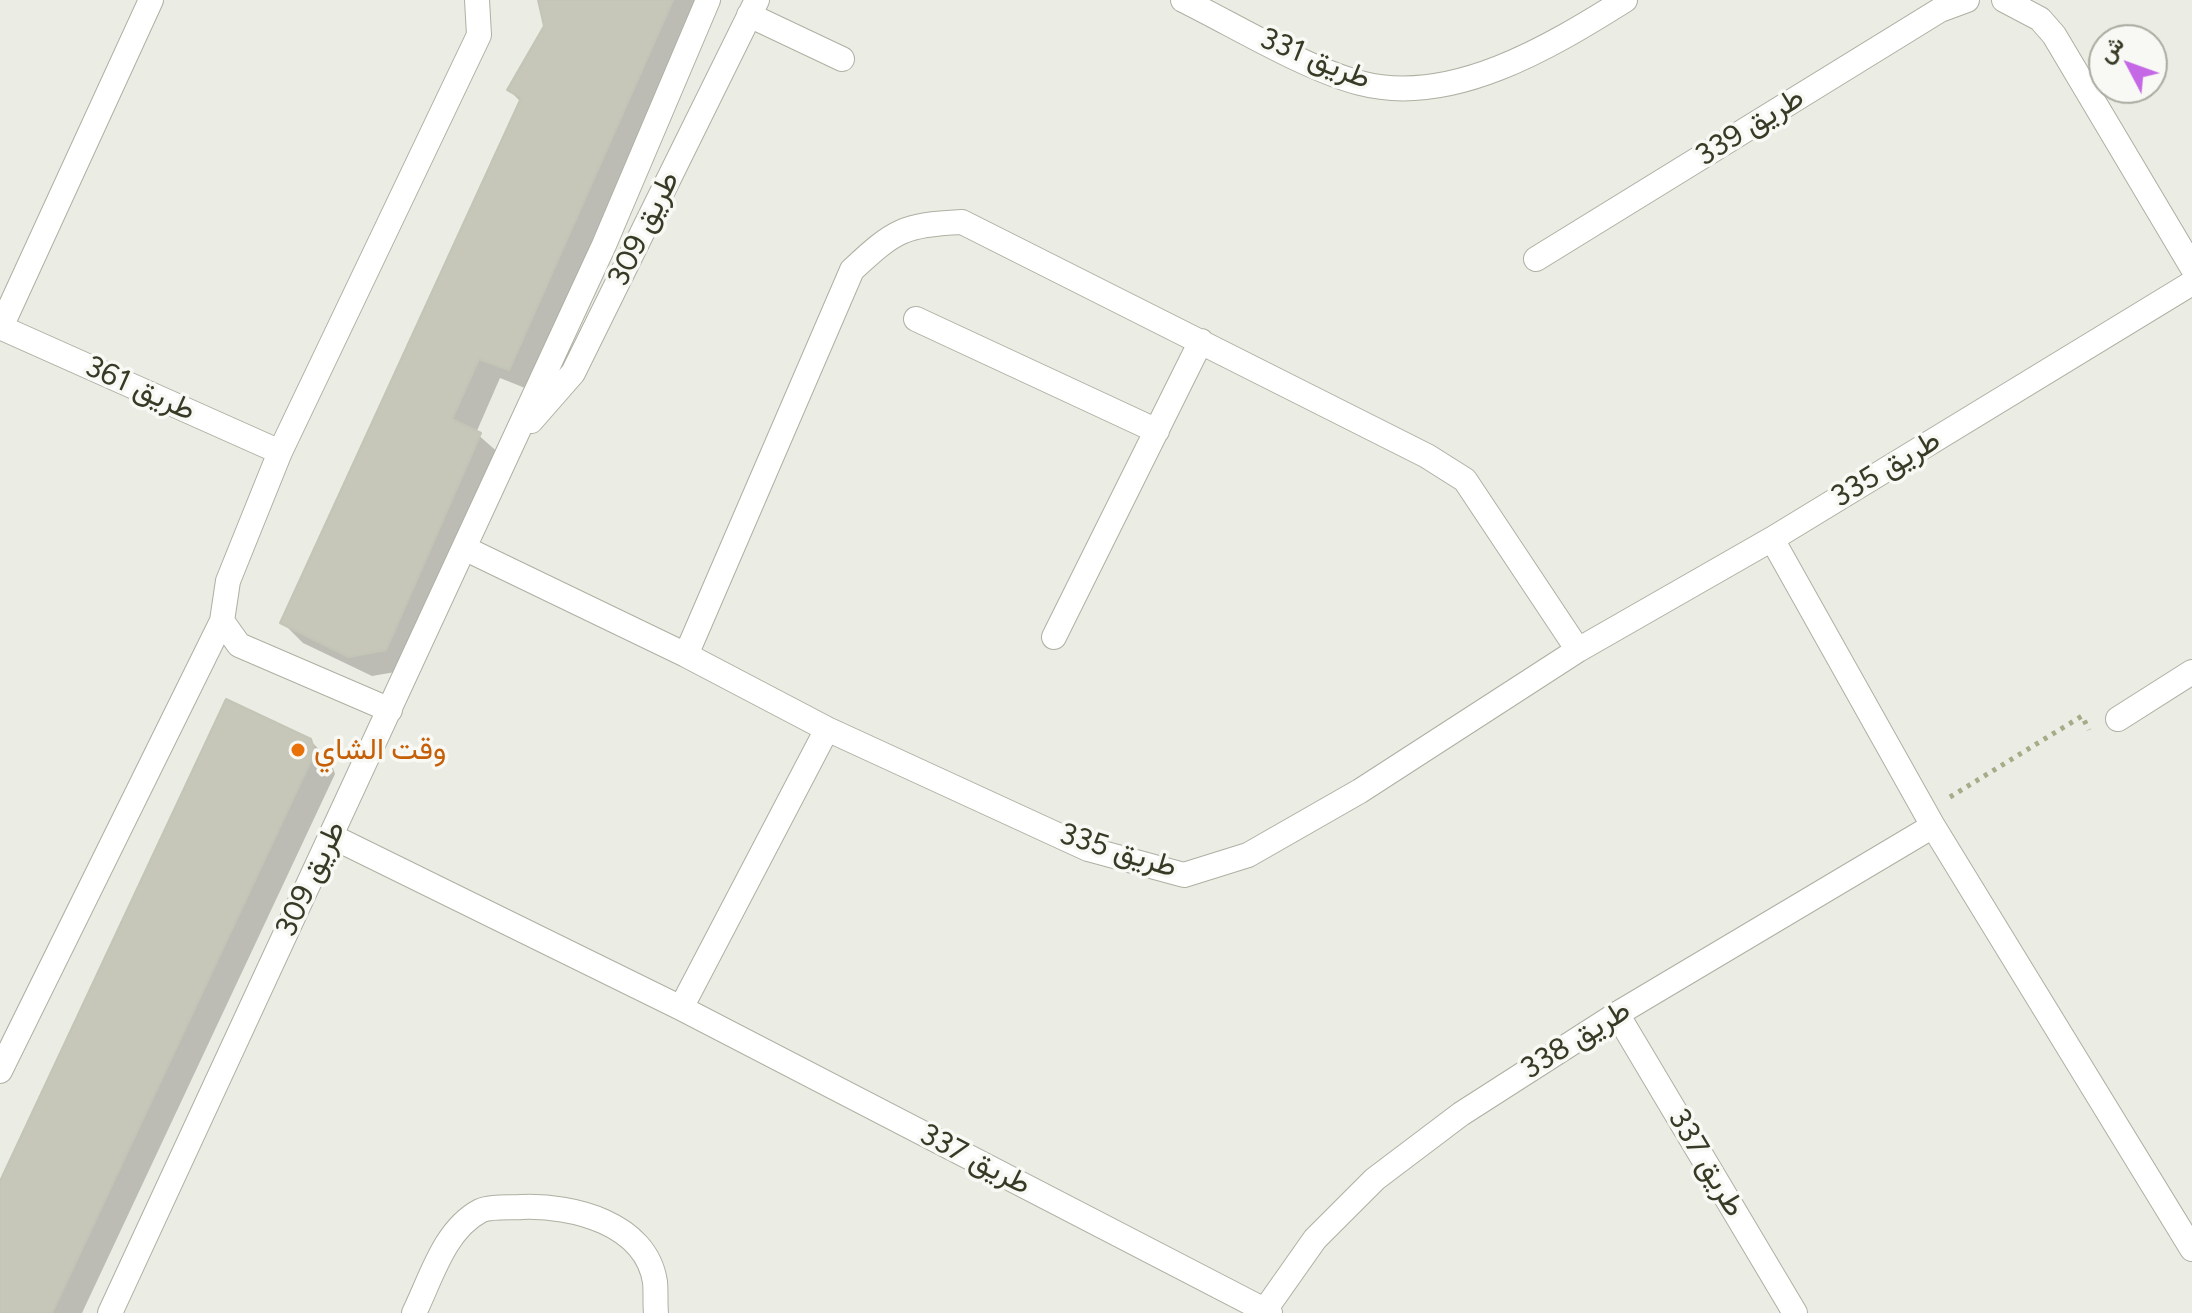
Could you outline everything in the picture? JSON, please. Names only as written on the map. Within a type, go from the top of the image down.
[{"type":"street","points":[[1,327],[151,0]]},
{"type":"street","points":[[0,1071],[222,621],[228,581],[280,452],[479,35],[477,0]]},
{"type":"street","name":"طريق 309","points":[[110,1313],[604,245],[708,0]]},
{"type":"street","name":"طريق 331","points":[[1183,0],[1333,73],[1359,83],[1414,89],[1442,87],[1494,70],[1611,4]]},
{"type":"street","name":"طريق 339","points":[[1536,259],[1940,10],[1967,0]]},
{"type":"street","points":[[2004,0],[2040,19],[2054,35],[2192,267]]},
{"type":"street","points":[[753,8],[842,59]]},
{"type":"street","name":"طريق 309","points":[[511,444],[573,373],[753,8]]},
{"type":"street","points":[[686,655],[852,270],[879,245],[912,225],[962,222],[1427,456],[1465,480],[1578,650]]},
{"type":"street","name":"طريق 335","points":[[464,548],[686,655],[827,729],[1088,849],[1184,875],[1248,855],[1360,791],[1578,650],[1772,539],[2192,283]]},
{"type":"street","points":[[916,319],[1157,431]]},
{"type":"street","name":"طريق 361","points":[[1,327],[280,452]]},
{"type":"street","points":[[1054,637],[1201,341]]},
{"type":"street","points":[[1772,539],[1929,819],[2192,1249]]},
{"type":"street","points":[[222,621],[239,645],[390,710]]},
{"type":"street","points":[[2118,719],[2192,672]]},
{"type":"street","points":[[681,1008],[827,729]]},
{"type":"street","name":"طريق 338","points":[[1267,1312],[1315,1239],[1375,1179],[1461,1114],[1929,819]]},
{"type":"street","name":"طريق 337","points":[[331,836],[681,1008],[1267,1312]]},
{"type":"street","name":"طريق 337","points":[[1617,1014],[1795,1313]]},
{"type":"street","points":[[414,1313],[454,1232],[482,1210],[537,1207],[576,1211],[615,1225],[640,1250],[655,1280],[656,1313]]},
{"type":"path","points":[[1929,819],[2082,716],[2092,736],[2118,719]]},
{"type":"building","points":[[538,0],[673,0],[509,370],[479,359],[452,419],[481,433],[386,650],[349,657],[280,623],[521,98],[507,90],[544,26]]},
{"type":"building","points":[[226,699],[311,739],[315,752],[52,1313],[0,1313],[0,1181]]},
{"type":"place","name":"وقت الشاي","points":[[298,750]]}]
